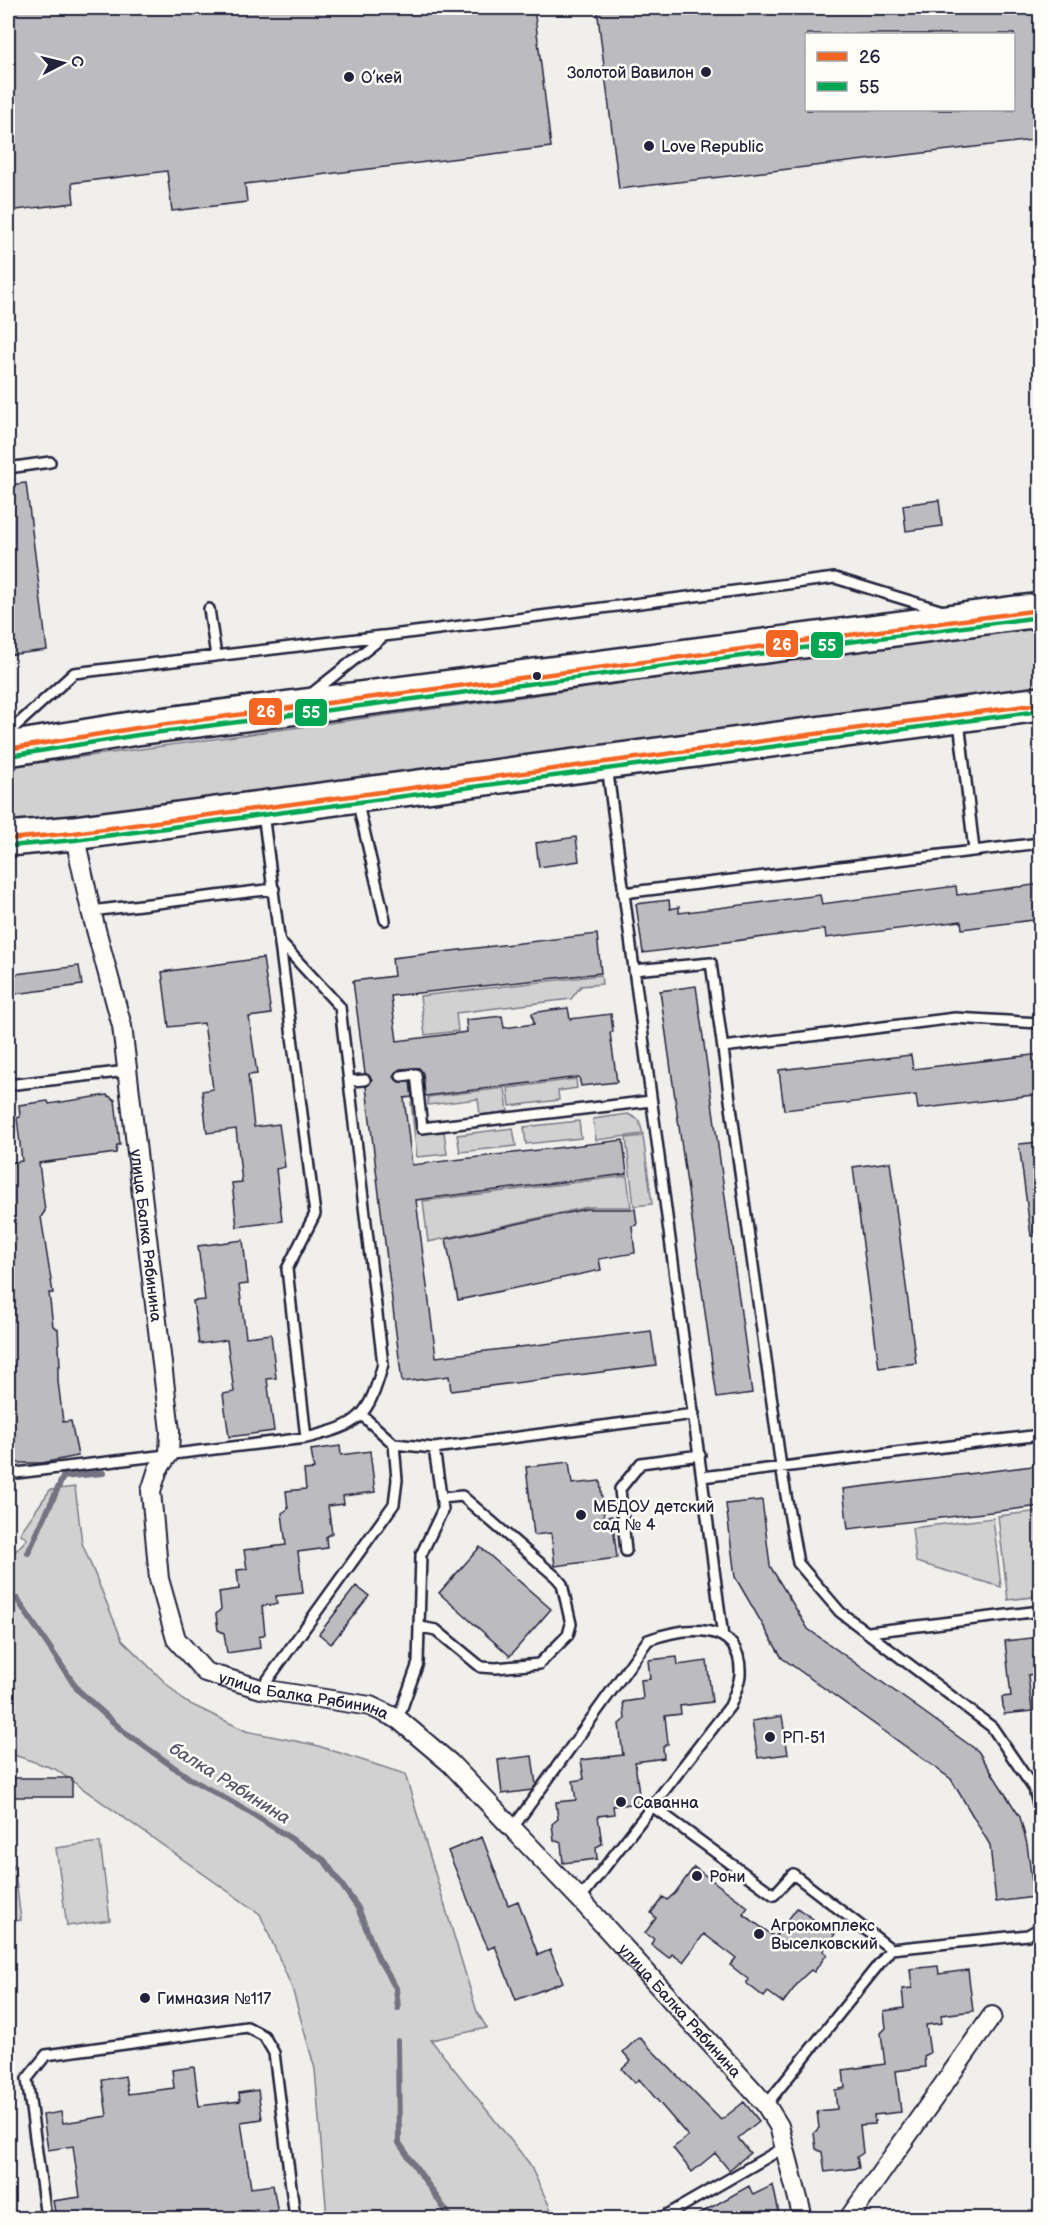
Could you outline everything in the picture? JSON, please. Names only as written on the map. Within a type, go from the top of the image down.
[{"type":"highway","points":[[8,749],[293,708],[1041,610]]},
{"type":"highway","points":[[8,839],[74,833],[1041,704]]},
{"type":"street","name":"улица Балка Рябинина","points":[[74,833],[91,910],[122,1026],[128,1071],[170,1431],[169,1454],[158,1469],[151,1491],[159,1579],[176,1639],[206,1671],[261,1689],[370,1706],[398,1719],[450,1763],[580,1899],[766,2105],[779,2126],[803,2218]]},
{"type":"street","points":[[849,2218],[992,2016]]},
{"type":"lane","points":[[8,468],[50,462]]},
{"type":"lane","points":[[8,733],[74,673],[835,578],[971,619]]},
{"type":"lane","points":[[209,609],[216,656]]},
{"type":"lane","points":[[293,708],[384,636]]},
{"type":"lane","points":[[958,715],[974,850]]},
{"type":"lane","points":[[606,761],[723,1636]]},
{"type":"lane","points":[[356,794],[385,920]]},
{"type":"lane","points":[[262,807],[315,1214],[287,1269],[306,1438]]},
{"type":"lane","points":[[623,893],[1041,843]]},
{"type":"lane","points":[[91,910],[274,890]]},
{"type":"lane","points":[[8,1474],[306,1438],[337,1431],[363,1416],[376,1391],[383,1364],[340,1006],[281,943]]},
{"type":"lane","points":[[634,970],[711,963],[781,1467],[798,1563],[840,1612],[992,1727],[1037,1788],[1041,1812]]},
{"type":"lane","points":[[723,1047],[955,1018],[1041,1023]]},
{"type":"lane","points":[[8,1085],[128,1071]]},
{"type":"lane","points":[[401,1076],[416,1074],[422,1128],[651,1101]]},
{"type":"lane","points":[[350,1081],[365,1080]]},
{"type":"lane","points":[[363,1416],[394,1444],[434,1448],[694,1414]]},
{"type":"lane","points":[[702,1477],[1041,1435]]},
{"type":"lane","points":[[261,1689],[394,1504],[397,1480],[394,1444]]},
{"type":"lane","points":[[398,1719],[418,1663],[420,1555],[443,1509],[434,1448]]},
{"type":"lane","points":[[626,1551],[619,1494],[622,1485],[641,1463],[700,1455]]},
{"type":"lane","points":[[420,1627],[436,1630],[481,1667],[496,1668],[539,1664],[568,1635],[571,1624],[562,1584],[556,1577],[462,1496],[442,1498]]},
{"type":"lane","points":[[869,1632],[1041,1611]]},
{"type":"lane","points":[[512,1829],[648,1640],[670,1632],[698,1629],[723,1636],[733,1645],[740,1662],[740,1678],[730,1706],[580,1899]]},
{"type":"lane","points":[[652,1806],[774,1895],[793,1874],[891,1949],[1028,1935],[1041,1928]]},
{"type":"lane","points":[[766,2105],[891,1949]]},
{"type":"lane","points":[[46,2218],[27,2079],[46,2055],[247,2027],[264,2036],[274,2053],[295,2218]]},
{"type":"lane","points":[[665,2216],[785,2147]]},
{"type":"shaded area","points":[[1040,626],[1040,688],[8,824],[8,767]]},
{"type":"shaded area","points":[[601,975],[602,984],[581,986],[571,999],[456,1013],[458,1031],[425,1035],[420,996]]},
{"type":"shaded area","points":[[576,1079],[577,1088],[558,1091],[559,1100],[510,1106],[508,1088]]},
{"type":"shaded area","points":[[505,1088],[508,1112],[480,1115],[478,1099],[428,1105],[428,1097]]},
{"type":"shaded area","points":[[415,1098],[419,1134],[444,1132],[447,1154],[417,1157],[411,1102]]},
{"type":"shaded area","points":[[628,1114],[639,1120],[643,1134],[596,1140],[593,1119]]},
{"type":"shaded area","points":[[579,1121],[581,1138],[526,1144],[524,1127]]},
{"type":"shaded area","points":[[513,1128],[516,1146],[460,1152],[457,1135]]},
{"type":"shaded area","points":[[643,1136],[652,1204],[634,1206],[626,1138]]},
{"type":"shaded area","points":[[627,1176],[631,1207],[588,1207],[428,1242],[423,1201]]},
{"type":"shaded area","points":[[75,1487],[82,1543],[122,1640],[184,1701],[246,1731],[315,1745],[405,1774],[477,2012],[487,2028],[431,2040],[529,2163],[555,2218],[327,2218],[315,2069],[292,1988],[260,1914],[55,1769],[8,1753],[8,1559],[27,1539],[20,1533],[50,1490]]},
{"type":"shaded area","points":[[1040,1511],[1040,1596],[1008,1600],[998,1516]]},
{"type":"shaded area","points":[[993,1518],[1001,1587],[916,1562],[912,1528]]},
{"type":"shaded area","points":[[100,1842],[110,1920],[67,1926],[56,1848]]},
{"type":"shaded area","points":[[14,1865],[21,1920],[8,1922],[8,1866]]},
{"type":"building","name":"О’кей","points":[[8,8],[534,8],[551,147],[245,184],[247,202],[172,211],[167,171],[72,183],[74,203],[8,211]]},
{"type":"building","name":"Золотой Вавилон","points":[[597,8],[1041,8],[1041,139],[619,189]]},
{"type":"building","points":[[26,483],[47,650],[8,655],[8,485]]},
{"type":"building","points":[[939,500],[942,526],[906,531],[903,505]]},
{"type":"building","points":[[576,837],[579,861],[539,867],[536,843]]},
{"type":"building","points":[[1041,884],[1041,919],[962,929],[961,921],[826,938],[825,929],[643,953],[636,904],[669,900],[670,909],[679,907],[679,913],[820,895],[822,904],[956,886],[957,895]]},
{"type":"building","points":[[597,934],[601,973],[391,996],[397,1041],[467,1032],[466,1020],[502,1016],[504,1028],[534,1024],[532,1013],[551,1010],[568,1008],[570,1019],[611,1014],[613,1032],[610,1033],[617,1082],[581,1086],[579,1077],[425,1096],[423,1073],[419,1068],[400,1069],[394,1077],[399,1082],[410,1082],[412,1097],[404,1098],[412,1165],[623,1140],[627,1174],[416,1200],[436,1357],[651,1331],[656,1365],[451,1391],[449,1376],[402,1382],[366,1087],[372,1079],[365,1073],[353,981],[394,976],[392,958]]},
{"type":"building","points":[[263,958],[271,1014],[249,1017],[257,1074],[248,1075],[254,1127],[279,1124],[285,1167],[276,1169],[282,1221],[237,1227],[232,1183],[242,1182],[236,1129],[207,1133],[202,1091],[213,1089],[204,1023],[169,1027],[162,972]]},
{"type":"building","points":[[79,966],[82,985],[8,995],[8,975]]},
{"type":"building","points":[[696,986],[752,1393],[717,1398],[660,991]]},
{"type":"building","points":[[1041,1054],[1041,1094],[918,1109],[916,1095],[784,1110],[779,1070],[911,1055],[913,1069]]},
{"type":"building","points":[[107,1095],[115,1100],[120,1145],[117,1145],[116,1153],[39,1163],[45,1211],[41,1217],[53,1293],[49,1293],[53,1326],[58,1329],[60,1366],[58,1366],[58,1381],[63,1422],[71,1421],[78,1456],[42,1463],[17,1463],[11,1445],[8,1444],[8,1387],[13,1387],[8,1335],[8,1163],[22,1161],[17,1118],[20,1117],[19,1105],[48,1101],[49,1104]]},
{"type":"building","points":[[1041,1142],[1041,1235],[1031,1236],[1019,1144]]},
{"type":"building","points":[[890,1162],[916,1363],[879,1368],[853,1167]]},
{"type":"building","points":[[586,1209],[635,1209],[637,1225],[632,1226],[635,1253],[599,1259],[601,1270],[458,1300],[446,1239]]},
{"type":"building","points":[[243,1240],[248,1284],[239,1285],[246,1337],[271,1334],[276,1378],[267,1379],[274,1431],[229,1437],[223,1394],[234,1392],[227,1340],[199,1344],[193,1301],[205,1300],[198,1246]]},
{"type":"building","points":[[340,1446],[341,1455],[370,1451],[375,1492],[343,1496],[344,1504],[328,1506],[332,1533],[326,1537],[327,1548],[298,1552],[303,1593],[276,1596],[277,1604],[262,1606],[265,1634],[259,1637],[260,1648],[227,1653],[224,1633],[218,1630],[216,1614],[221,1609],[219,1592],[239,1589],[237,1570],[247,1569],[244,1550],[286,1545],[282,1513],[288,1509],[286,1491],[306,1489],[304,1470],[314,1469],[311,1450]]},
{"type":"building","points":[[569,1462],[572,1484],[600,1481],[604,1517],[612,1516],[617,1558],[555,1566],[551,1533],[534,1535],[526,1467]]},
{"type":"building","points":[[1041,1465],[1041,1506],[848,1529],[843,1489]]},
{"type":"building","points":[[762,1500],[770,1566],[808,1629],[978,1751],[1020,1817],[1027,1844],[1034,1897],[996,1902],[990,1845],[951,1779],[782,1658],[735,1577],[726,1504]]},
{"type":"building","points":[[480,1547],[551,1609],[510,1656],[439,1593]]},
{"type":"building","points":[[356,1586],[369,1596],[331,1644],[319,1634]]},
{"type":"building","points":[[1041,1637],[1041,1673],[1028,1675],[1032,1711],[1004,1714],[1002,1697],[1011,1696],[1005,1641]]},
{"type":"building","points":[[677,1657],[678,1665],[707,1661],[712,1702],[680,1706],[681,1714],[665,1716],[668,1744],[663,1747],[664,1758],[635,1762],[640,1803],[613,1806],[614,1814],[598,1816],[602,1844],[596,1847],[597,1859],[563,1863],[561,1843],[554,1840],[552,1824],[558,1819],[556,1802],[576,1800],[573,1781],[584,1779],[581,1760],[623,1755],[619,1724],[625,1719],[623,1702],[643,1699],[641,1680],[650,1679],[648,1660]]},
{"type":"building","name":"РП-51","points":[[782,1716],[788,1754],[758,1758],[752,1721]]},
{"type":"building","points":[[532,1756],[536,1785],[532,1790],[502,1794],[498,1760]]},
{"type":"building","points":[[8,1778],[72,1778],[72,1797],[8,1797]]},
{"type":"building","points":[[482,1837],[508,1905],[518,1901],[538,1955],[550,1950],[563,1982],[516,2000],[495,1946],[488,1949],[448,1851]]},
{"type":"building","points":[[694,1867],[748,1907],[743,1914],[775,1937],[797,1908],[835,1934],[823,1951],[827,1954],[814,1972],[811,1970],[801,1979],[783,2003],[768,1992],[764,1997],[746,1983],[749,1980],[730,1965],[736,1958],[704,1934],[683,1962],[672,1954],[669,1958],[651,1944],[654,1939],[645,1933],[656,1918],[651,1913],[663,1897],[667,1900],[675,1893]]},
{"type":"building","points":[[938,1966],[939,1974],[968,1970],[973,2011],[941,2015],[942,2023],[926,2025],[930,2053],[924,2056],[925,2067],[896,2071],[901,2112],[874,2115],[875,2124],[860,2125],[863,2153],[857,2157],[859,2168],[825,2172],[822,2152],[816,2149],[814,2133],[819,2128],[817,2111],[837,2109],[835,2090],[845,2088],[843,2070],[885,2064],[881,2033],[886,2028],[884,2011],[904,2008],[902,1989],[912,1988],[910,1969]]},
{"type":"building","points":[[639,2037],[721,2120],[744,2102],[759,2121],[738,2138],[750,2153],[729,2170],[715,2153],[692,2172],[673,2148],[688,2136],[639,2079],[635,2083],[622,2069],[631,2061],[623,2052]]},
{"type":"building","points":[[194,2067],[199,2106],[240,2101],[239,2093],[258,2090],[262,2119],[241,2122],[251,2188],[273,2185],[278,2214],[258,2217],[257,2209],[213,2215],[213,2218],[56,2218],[53,2201],[80,2197],[73,2146],[48,2150],[43,2115],[61,2112],[63,2123],[107,2116],[102,2080],[125,2076],[128,2094],[174,2088],[172,2070]]},
{"type":"building","points":[[773,2185],[780,2218],[692,2218],[749,2186],[753,2195]]},
{"type":"waterway","points":[[28,1553],[63,1477],[103,1473]]},
{"type":"waterway","name":"балка Рябинина","points":[[17,1599],[78,1690],[123,1731],[189,1778],[256,1816],[324,1860],[358,1908],[378,1958],[396,1988],[398,2008]]},
{"type":"waterway","name":"балка Рябинина","points":[[398,2041],[399,2143],[451,2218]]},
{"type":"transit line","name":"26","points":[[8,749],[137,728],[1040,610]]},
{"type":"transit line","name":"55","points":[[9,756],[138,735],[1040,617]]},
{"type":"transit line","name":"26","points":[[8,839],[74,833],[1040,704]]},
{"type":"transit line","name":"55","points":[[9,846],[75,840],[1040,711]]},
{"type":"place","name":"Золотой Вавилон","points":[[706,72]]},
{"type":"place","name":"О’кей","points":[[349,77]]},
{"type":"place","name":"Love Republic","points":[[649,146]]},
{"type":"place","name":"МБДОУ детский сад № 4","points":[[581,1515]]},
{"type":"place","name":"РП-51","points":[[770,1737]]},
{"type":"place","name":"Саванна","points":[[621,1802]]},
{"type":"place","name":"Рони","points":[[697,1876]]},
{"type":"place","name":"Агрокомплекс Выселковский","points":[[759,1934]]},
{"type":"place","name":"Гимназия №117","points":[[145,1998]]}]
